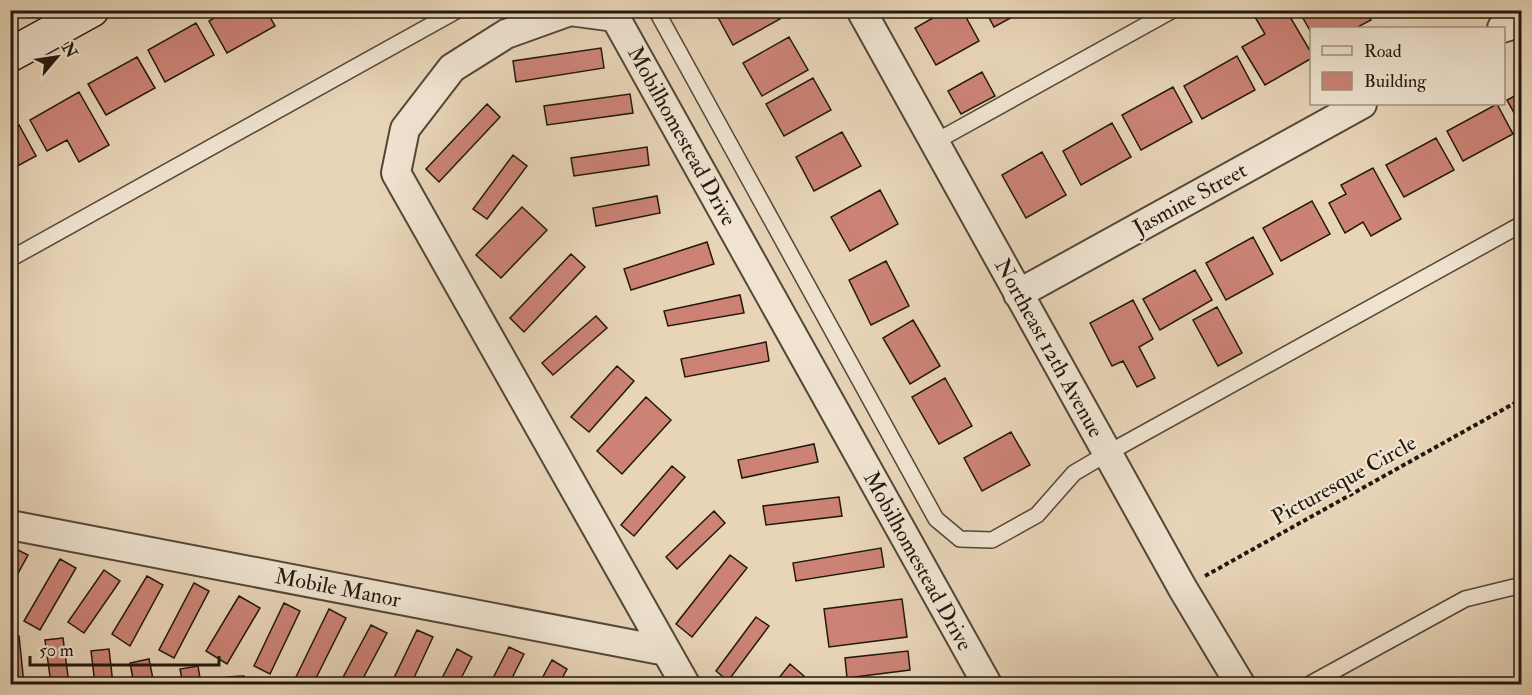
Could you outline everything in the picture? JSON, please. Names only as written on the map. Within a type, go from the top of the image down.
[{"type":"street","points":[[10,56],[92,10]]},
{"type":"street","name":"Northeast 12th Avenue","points":[[861,10],[1183,589],[1240,684]]},
{"type":"street","name":"Mobilhomestead Drive","points":[[685,684],[396,173],[405,129],[452,68],[506,34],[570,11],[615,17],[987,684]]},
{"type":"street","points":[[1505,27],[1521,22]]},
{"type":"street","name":"Jasmine Street","points":[[1018,294],[1360,105]]},
{"type":"street","name":"Mobile Manor","points":[[10,525],[666,651]]},
{"type":"lane","points":[[10,259],[458,10]]},
{"type":"lane","points":[[656,10],[936,519],[960,539],[992,540],[1037,516],[1074,473],[1521,224]]},
{"type":"lane","points":[[933,143],[1173,10]]},
{"type":"lane","points":[[1310,684],[1465,599],[1521,585]]},
{"type":"path","name":"Picturesque Circle","points":[[1183,589],[1521,399]]},
{"type":"building","points":[[227,10],[266,10],[275,26],[227,53],[209,21]]},
{"type":"building","points":[[714,10],[775,10],[780,19],[733,45]]},
{"type":"building","points":[[947,10],[962,10],[979,41],[936,65],[915,28]]},
{"type":"building","points":[[985,10],[1025,10],[994,27]]},
{"type":"building","points":[[1267,10],[1286,10],[1310,51],[1310,59],[1265,85],[1242,47],[1265,34],[1255,17]]},
{"type":"building","points":[[1304,10],[1365,10],[1371,20],[1358,27],[1310,27],[1310,30],[1300,13]]},
{"type":"building","points":[[196,23],[214,55],[165,82],[148,50]]},
{"type":"building","points":[[789,37],[808,70],[762,96],[743,63]]},
{"type":"building","points":[[601,48],[604,68],[516,82],[513,61]]},
{"type":"building","points":[[1237,56],[1255,90],[1202,119],[1184,86]]},
{"type":"building","points":[[137,57],[155,88],[106,115],[88,84]]},
{"type":"building","points":[[982,72],[995,96],[961,114],[948,91]]},
{"type":"building","points":[[813,78],[831,110],[784,136],[766,104]]},
{"type":"building","points":[[1173,87],[1192,122],[1141,150],[1122,115]]},
{"type":"building","points":[[79,92],[109,145],[79,162],[67,140],[47,151],[30,120]]},
{"type":"building","points":[[1522,92],[1522,127],[1507,100]]},
{"type":"building","points":[[630,94],[633,113],[547,125],[544,106]]},
{"type":"building","points":[[487,104],[500,117],[439,182],[426,169]]},
{"type":"building","points":[[1498,105],[1513,134],[1463,161],[1447,131]]},
{"type":"building","points":[[1112,123],[1131,157],[1081,185],[1063,151]]},
{"type":"building","points":[[19,125],[36,156],[10,170],[10,130]]},
{"type":"building","points":[[842,132],[861,166],[814,191],[796,157]]},
{"type":"building","points":[[1436,138],[1454,170],[1404,197],[1386,165]]},
{"type":"building","points":[[647,147],[649,165],[574,176],[571,158]]},
{"type":"building","points":[[1042,152],[1066,195],[1026,218],[1002,175]]},
{"type":"building","points":[[513,155],[527,166],[487,219],[473,209]]},
{"type":"building","points":[[1373,168],[1401,219],[1371,236],[1363,222],[1345,233],[1329,203],[1346,194],[1341,185]]},
{"type":"building","points":[[880,190],[898,224],[850,251],[831,217]]},
{"type":"building","points":[[657,196],[660,213],[596,226],[593,208]]},
{"type":"building","points":[[1312,201],[1330,234],[1281,261],[1263,228]]},
{"type":"building","points":[[522,207],[547,230],[501,278],[476,255]]},
{"type":"building","points":[[1253,237],[1273,274],[1226,300],[1206,263]]},
{"type":"building","points":[[707,242],[714,264],[631,290],[624,269]]},
{"type":"building","points":[[571,254],[585,267],[524,332],[510,318]]},
{"type":"building","points":[[886,261],[909,306],[871,325],[849,280]]},
{"type":"building","points":[[1195,270],[1212,300],[1160,330],[1143,299]]},
{"type":"building","points":[[740,295],[744,313],[668,326],[664,311]]},
{"type":"building","points":[[1133,300],[1153,339],[1139,347],[1155,378],[1137,387],[1123,361],[1112,366],[1090,323]]},
{"type":"building","points":[[1217,307],[1242,353],[1218,366],[1193,320]]},
{"type":"building","points":[[596,316],[607,328],[553,375],[542,363]]},
{"type":"building","points":[[913,320],[940,366],[910,384],[883,338]]},
{"type":"building","points":[[766,342],[769,361],[685,377],[681,359]]},
{"type":"building","points":[[617,366],[634,381],[589,432],[571,417]]},
{"type":"building","points":[[945,378],[972,426],[939,444],[912,397]]},
{"type":"building","points":[[646,397],[671,420],[622,474],[597,451]]},
{"type":"building","points":[[1011,432],[1030,465],[982,491],[964,458]]},
{"type":"building","points":[[814,444],[818,462],[742,478],[738,460]]},
{"type":"building","points":[[672,466],[685,477],[634,536],[621,525]]},
{"type":"building","points":[[839,497],[842,516],[766,525],[763,506]]},
{"type":"building","points":[[714,511],[725,523],[677,569],[666,557]]},
{"type":"building","points":[[12,547],[28,555],[10,588],[10,550]]},
{"type":"building","points":[[881,548],[884,567],[796,581],[793,563]]},
{"type":"building","points":[[730,555],[747,568],[692,637],[676,624]]},
{"type":"building","points":[[60,559],[76,568],[40,630],[24,621]]},
{"type":"building","points":[[104,570],[120,581],[84,633],[68,622]]},
{"type":"building","points":[[147,576],[163,585],[130,646],[112,634]]},
{"type":"building","points":[[194,583],[209,591],[174,658],[159,650]]},
{"type":"building","points":[[239,596],[260,608],[227,664],[206,651]]},
{"type":"building","points":[[902,599],[907,637],[829,647],[824,609]]},
{"type":"building","points":[[284,603],[300,611],[270,674],[254,666]]},
{"type":"building","points":[[329,609],[346,618],[313,684],[294,681]]},
{"type":"building","points":[[756,617],[769,626],[728,681],[716,671]]},
{"type":"building","points":[[371,625],[387,633],[360,684],[340,683]]},
{"type":"building","points":[[417,630],[433,637],[411,684],[391,684]]},
{"type":"building","points":[[19,636],[24,684],[10,684],[10,637]]},
{"type":"building","points":[[63,638],[69,684],[51,684],[45,640]]},
{"type":"building","points":[[509,647],[524,654],[509,684],[490,684]]},
{"type":"building","points":[[109,649],[113,684],[95,684],[91,651]]},
{"type":"building","points":[[457,649],[472,657],[458,684],[439,684]]},
{"type":"building","points":[[908,651],[910,670],[847,678],[845,658]]},
{"type":"building","points":[[149,659],[154,684],[134,684],[130,663]]},
{"type":"building","points":[[552,660],[567,669],[559,684],[539,684]]},
{"type":"building","points":[[790,664],[804,676],[797,684],[774,684]]},
{"type":"building","points":[[198,666],[201,684],[183,684],[180,669]]},
{"type":"building","points":[[244,676],[245,684],[228,684],[227,677]]}]
